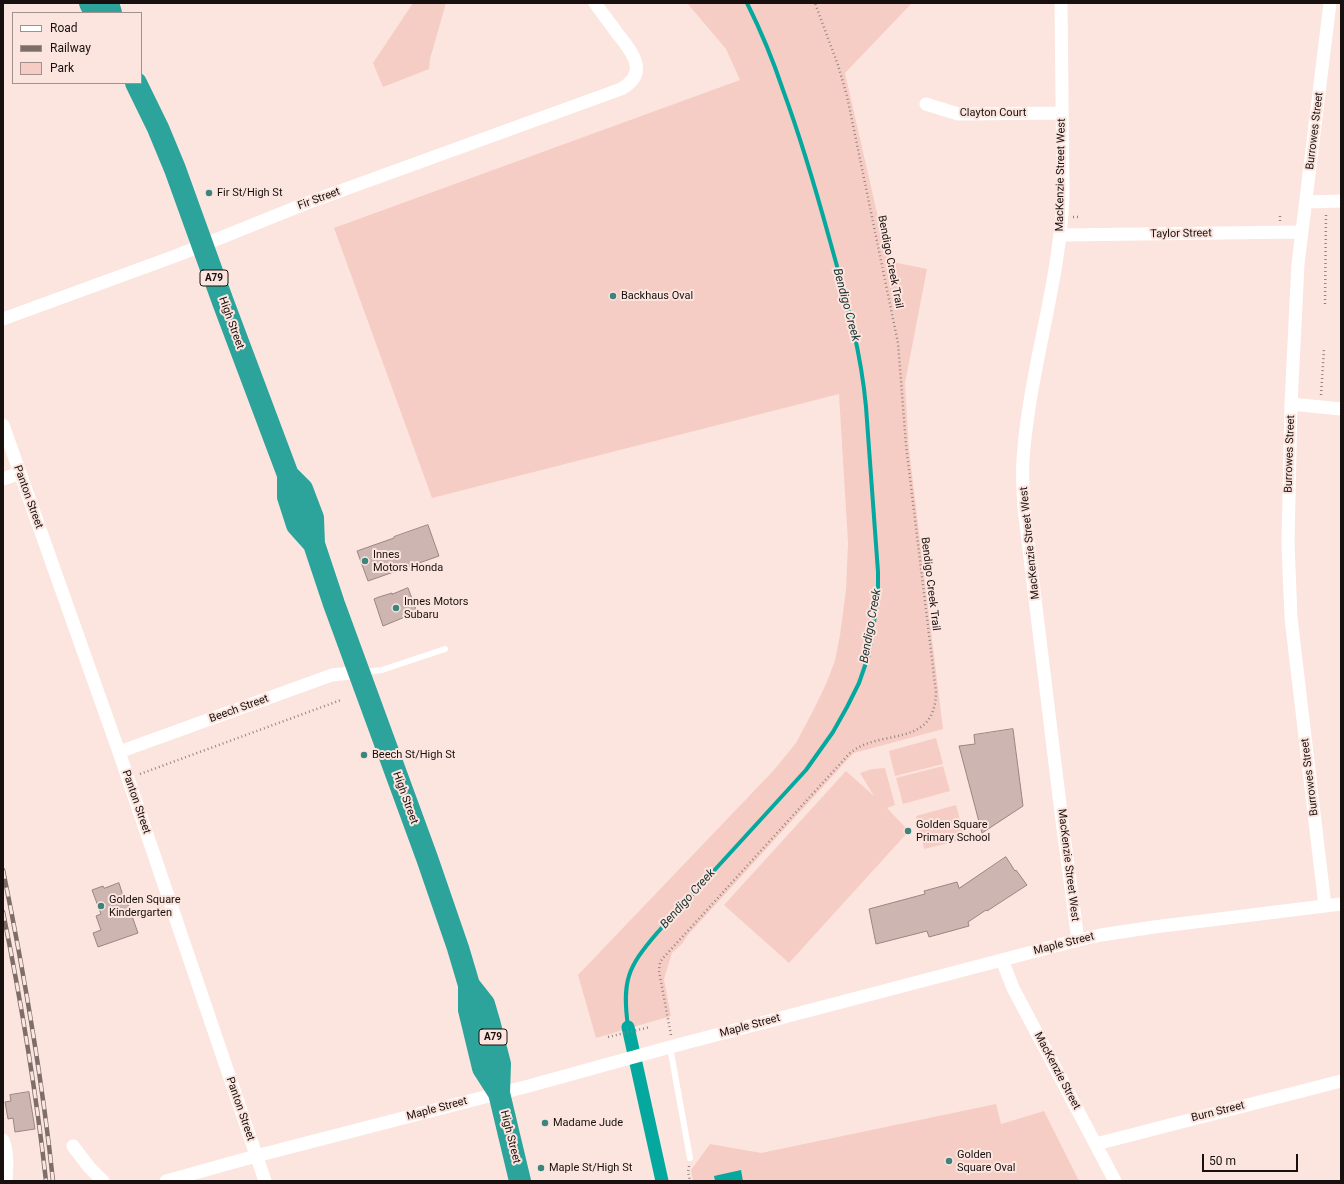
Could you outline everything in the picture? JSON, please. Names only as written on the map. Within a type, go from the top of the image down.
[{"type":"highway","points":[[90,3],[94,12]]},
{"type":"highway","name":"High Street","points":[[136,84],[158,128],[175,169],[288,475],[302,489],[313,518],[314,544],[334,604],[442,898],[469,985],[469,1010],[483,1068],[499,1093],[520,1181]]},
{"type":"street","name":"Fir Street","points":[[3,319],[203,245],[307,203],[629,85],[634,79],[637,65],[632,53],[595,3]]},
{"type":"street","name":"MacKenzie Street West","points":[[1061,3],[1063,195],[1060,236],[1028,413],[1023,461],[1023,484],[1024,508],[1078,940]]},
{"type":"street","name":"Burrowes Street","points":[[1325,906],[1291,618],[1288,543],[1291,404],[1298,264],[1330,3]]},
{"type":"street","name":"Clayton Court","points":[[926,104],[958,114],[1062,113]]},
{"type":"street","points":[[1306,202],[1341,201]]},
{"type":"street","name":"Taylor Street","points":[[1060,236],[1302,232]]},
{"type":"street","points":[[1291,404],[1341,409]]},
{"type":"street","name":"Panton Street","points":[[3,425],[119,752],[264,1181]]},
{"type":"street","points":[[3,479],[20,473]]},
{"type":"street","name":"Beech Street","points":[[119,752],[332,675],[359,672]]},
{"type":"street","name":"Maple Street","points":[[166,1181],[1078,940],[1149,928],[1341,904]]},
{"type":"street","name":"MacKenzie Street","points":[[1002,960],[1013,988],[1115,1181]]},
{"type":"street","name":"Burn Street","points":[[1096,1144],[1341,1081]]},
{"type":"street","points":[[3,1140],[6,1147],[6,1181]]},
{"type":"street","points":[[73,1146],[89,1167],[103,1181]]},
{"type":"lane","points":[[359,672],[382,670],[445,649]]},
{"type":"lane","points":[[670,1048],[690,1158]]},
{"type":"path","name":"Bendigo Creek Trail","points":[[670,1048],[671,1033],[659,971],[660,962],[849,754],[863,746],[907,734],[916,730],[930,718],[935,705],[936,692],[906,445],[898,343],[847,96],[838,65],[815,3]]},
{"type":"path","points":[[1325,304],[1326,214]]},
{"type":"path","points":[[1321,400],[1324,349]]},
{"type":"path","points":[[140,774],[341,700]]},
{"type":"path","points":[[608,1037],[650,1027]]},
{"type":"path","points":[[690,1158],[688,1172],[690,1181]]},
{"type":"green space","points":[[413,3],[446,3],[430,59],[429,69],[383,87],[373,63]]},
{"type":"green space","points":[[687,3],[912,3],[845,73],[888,261],[927,269],[905,383],[909,449],[943,729],[854,753],[687,936],[683,943],[672,953],[664,979],[671,1016],[596,1038],[578,975],[774,770],[796,743],[826,684],[835,661],[846,590],[848,543],[839,394],[432,498],[334,228],[740,80],[726,49]]},
{"type":"green space","points":[[936,738],[943,764],[895,776],[889,751]]},
{"type":"green space","points":[[943,766],[950,791],[903,804],[896,778]]},
{"type":"green space","points":[[885,768],[895,805],[887,808],[909,831],[789,963],[724,905],[846,771],[874,796],[860,773],[872,769]]},
{"type":"green space","points":[[956,805],[965,839],[924,849],[916,816]]},
{"type":"green space","points":[[996,1104],[1001,1124],[1044,1111],[1079,1181],[693,1181],[691,1170],[710,1144],[761,1153]]},
{"type":"water","points":[[741,1170],[743,1181],[715,1181],[714,1176]]},
{"type":"building","points":[[428,525],[439,556],[368,581],[357,551]]},
{"type":"building","name":"Innes Motors Subaru","points":[[408,588],[417,612],[383,626],[374,599]]},
{"type":"building","points":[[1013,729],[1023,806],[982,833],[959,746],[975,744],[974,735]]},
{"type":"building","points":[[1006,857],[1027,885],[968,922],[969,926],[929,937],[927,931],[876,944],[869,909],[925,894],[924,891],[957,882],[959,888]]},
{"type":"building","points":[[119,883],[138,933],[98,947],[93,933],[101,930],[96,916],[101,914],[92,890]]},
{"type":"building","points":[[29,1092],[35,1129],[15,1132],[13,1118],[8,1119],[5,1102],[11,1101],[10,1095]]},
{"type":"waterway","name":"Bendigo Creek","points":[[628,1027],[626,1011],[627,986],[629,976],[639,956],[657,933],[806,770],[833,732],[859,683],[869,654],[878,597],[878,572],[866,407],[864,386],[852,323],[819,203],[790,108],[762,35],[747,3]]},
{"type":"waterway","name":"Bendigo Creek","points":[[628,1027],[662,1181]]},
{"type":"railway","points":[[3,870],[32,1025],[44,1103],[53,1181]]},
{"type":"railway","points":[[3,912],[28,1046],[46,1181]]},
{"type":"place","name":"Fir St/High St","points":[[209,193]]},
{"type":"place","name":"Backhaus Oval","points":[[613,296]]},
{"type":"place","name":"Innes Motors Honda","points":[[365,561]]},
{"type":"place","name":"Innes Motors Subaru","points":[[396,608]]},
{"type":"place","name":"Beech St/High St","points":[[364,755]]},
{"type":"place","name":"Golden Square Primary School","points":[[908,831]]},
{"type":"place","name":"Golden Square Kindergarten","points":[[101,906]]},
{"type":"place","name":"Madame Jude","points":[[545,1123]]},
{"type":"place","name":"Golden Square Oval","points":[[949,1161]]},
{"type":"place","name":"Maple St/High St","points":[[541,1168]]}]
